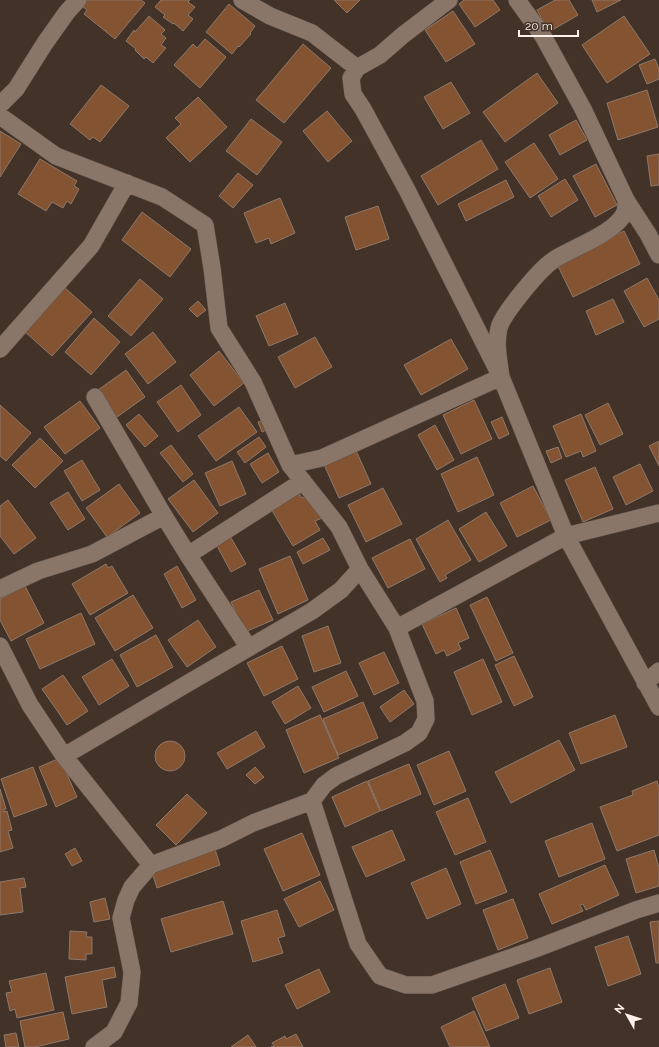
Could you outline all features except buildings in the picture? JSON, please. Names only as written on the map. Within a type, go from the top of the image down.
[{"type":"street","points":[[0,105],[16,89],[50,36],[67,12],[78,0]]},
{"type":"street","points":[[242,0],[270,16],[312,33],[357,68]]},
{"type":"street","points":[[450,0],[380,54],[357,68],[351,78],[353,94],[363,109],[407,190],[501,377],[566,536],[659,707]]},
{"type":"street","points":[[517,0],[543,36],[583,109],[626,200],[648,234],[659,255]]},
{"type":"street","points":[[0,116],[56,156],[162,197],[206,225],[219,328],[253,382],[290,465],[339,527],[360,569],[397,628],[425,701],[426,719],[420,733],[405,743],[336,776],[324,785],[312,801],[253,823],[221,839],[150,865],[132,887],[126,900],[121,918],[132,972],[130,1003],[114,1032],[94,1047]]},
{"type":"street","points":[[0,349],[91,246],[127,183]]},
{"type":"street","points":[[501,377],[497,345],[499,327],[508,310],[545,266],[607,231],[618,223],[625,211],[626,200]]},
{"type":"street","points":[[290,465],[322,458],[501,377]]},
{"type":"street","points":[[95,397],[164,516],[249,648]]},
{"type":"street","points":[[188,555],[303,481]]},
{"type":"street","points":[[397,628],[566,536],[659,513]]},
{"type":"street","points":[[0,589],[38,571],[92,554],[164,516]]},
{"type":"street","points":[[64,756],[312,612],[341,590],[360,569]]},
{"type":"street","points":[[0,646],[30,705],[64,756],[150,865]]},
{"type":"street","points":[[645,683],[659,671]]},
{"type":"street","points":[[312,801],[358,944],[380,976],[406,985],[432,985],[535,949],[636,910],[659,903]]}]
